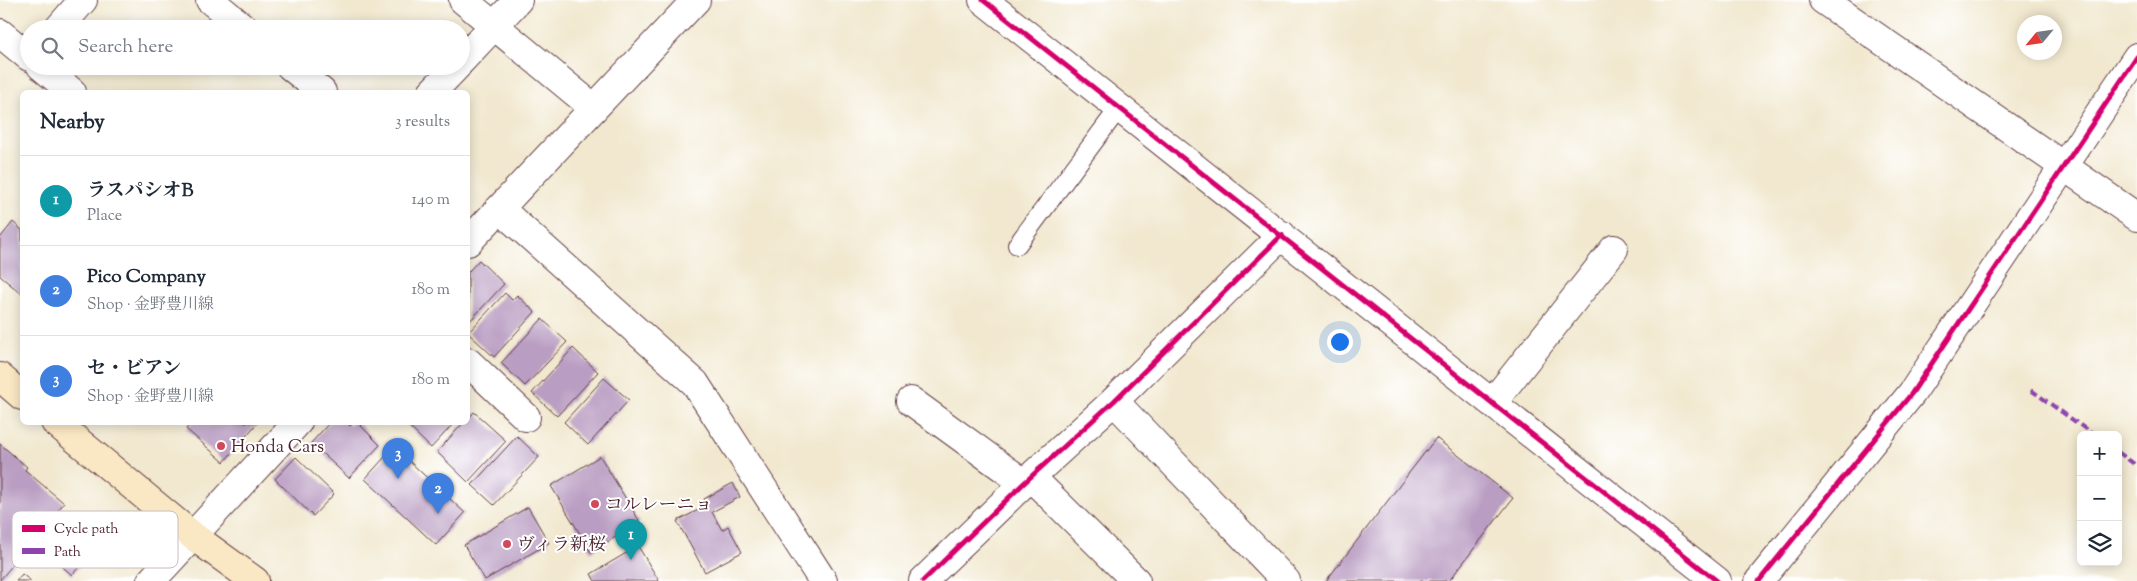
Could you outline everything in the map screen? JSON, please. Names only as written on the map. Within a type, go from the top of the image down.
[{"type":"main road","points":[[0,377],[20,394]]},
{"type":"main road","points":[[59,425],[163,511]]},
{"type":"main road","points":[[178,524],[255,581]]},
{"type":"street","points":[[65,20],[82,0]]},
{"type":"street","points":[[210,0],[234,20]]},
{"type":"street","points":[[463,0],[594,108]]},
{"type":"street","points":[[470,51],[518,0]]},
{"type":"street","points":[[470,240],[696,0]]},
{"type":"street","points":[[983,0],[1717,581]]},
{"type":"street","points":[[1823,0],[2137,217]]},
{"type":"street","points":[[0,33],[20,49]]},
{"type":"street","points":[[1759,581],[1912,394],[2137,57]]},
{"type":"street","points":[[52,75],[70,90]]},
{"type":"street","points":[[301,75],[320,90]]},
{"type":"street","points":[[434,90],[448,75]]},
{"type":"street","points":[[500,209],[695,383],[823,581]]},
{"type":"street","points":[[923,581],[1027,480],[1114,401],[1282,235]]},
{"type":"street","points":[[1493,402],[1614,249]]},
{"type":"street","points":[[470,364],[526,417]]},
{"type":"street","points":[[911,401],[1027,480],[1136,581]]},
{"type":"street","points":[[1114,401],[1286,581]]},
{"type":"street","points":[[178,552],[295,425]]},
{"type":"street","points":[[151,581],[163,568]]},
{"type":"lane","points":[[1017,246],[1120,108]]},
{"type":"building","points":[[13,222],[20,228],[20,292],[0,276],[0,238]]},
{"type":"building","points":[[479,260],[504,284],[470,321],[470,270]]},
{"type":"building","points":[[505,293],[512,300],[517,295],[535,312],[494,357],[470,335],[470,331]]},
{"type":"building","points":[[542,319],[567,342],[525,386],[501,363]]},
{"type":"building","points":[[573,348],[598,372],[557,416],[532,393]]},
{"type":"building","points":[[604,378],[629,400],[588,445],[564,422]]},
{"type":"building","points":[[474,412],[506,441],[468,482],[437,452],[461,425],[470,425],[470,417]]},
{"type":"building","name":"Honda Cars","points":[[189,425],[255,425],[224,462],[186,429]]},
{"type":"building","points":[[327,425],[360,425],[380,445],[349,478],[311,443]]},
{"type":"building","points":[[407,425],[452,425],[431,448]]},
{"type":"building","points":[[517,436],[539,457],[494,505],[472,485]]},
{"type":"building","points":[[1436,438],[1513,498],[1449,581],[1326,581]]},
{"type":"building","points":[[0,444],[27,467],[25,470],[64,503],[57,511],[12,511],[12,566],[0,580]]},
{"type":"building","points":[[394,447],[465,513],[436,545],[365,479]]},
{"type":"building","name":"コルレーニョ","points":[[600,456],[640,522],[591,552],[551,486]]},
{"type":"building","points":[[296,457],[334,494],[313,516],[275,479]]},
{"type":"building","points":[[733,483],[740,497],[712,512],[722,530],[728,526],[742,552],[705,572],[677,521],[708,505],[704,499]]},
{"type":"building","name":"ヴィラ新桜","points":[[528,507],[549,543],[485,580],[464,545]]},
{"type":"building","points":[[638,546],[659,581],[595,581],[591,574]]},
{"type":"building","points":[[64,568],[78,568],[72,575]]},
{"type":"building","points":[[22,574],[31,581],[16,581]]},
{"type":"marked path","points":[[2031,390],[2088,431]]},
{"type":"marked path","points":[[2122,455],[2137,466]]},
{"type":"cycle path","points":[[983,0],[1717,581]]},
{"type":"cycle path","points":[[1759,581],[1912,393],[2137,57]]},
{"type":"cycle path","points":[[923,581],[1024,483],[1114,401],[1282,235]]},
{"type":"place","name":"Honda Cars","points":[[221,446]]},
{"type":"place","name":"セ・ビアン","points":[[398,479]]},
{"type":"place","name":"コルレーニョ","points":[[595,504]]},
{"type":"place","name":"Pico Company","points":[[438,514]]},
{"type":"place","name":"ヴィラ新桜","points":[[507,544]]},
{"type":"place","name":"ラスパシオB","points":[[631,560]]}]
